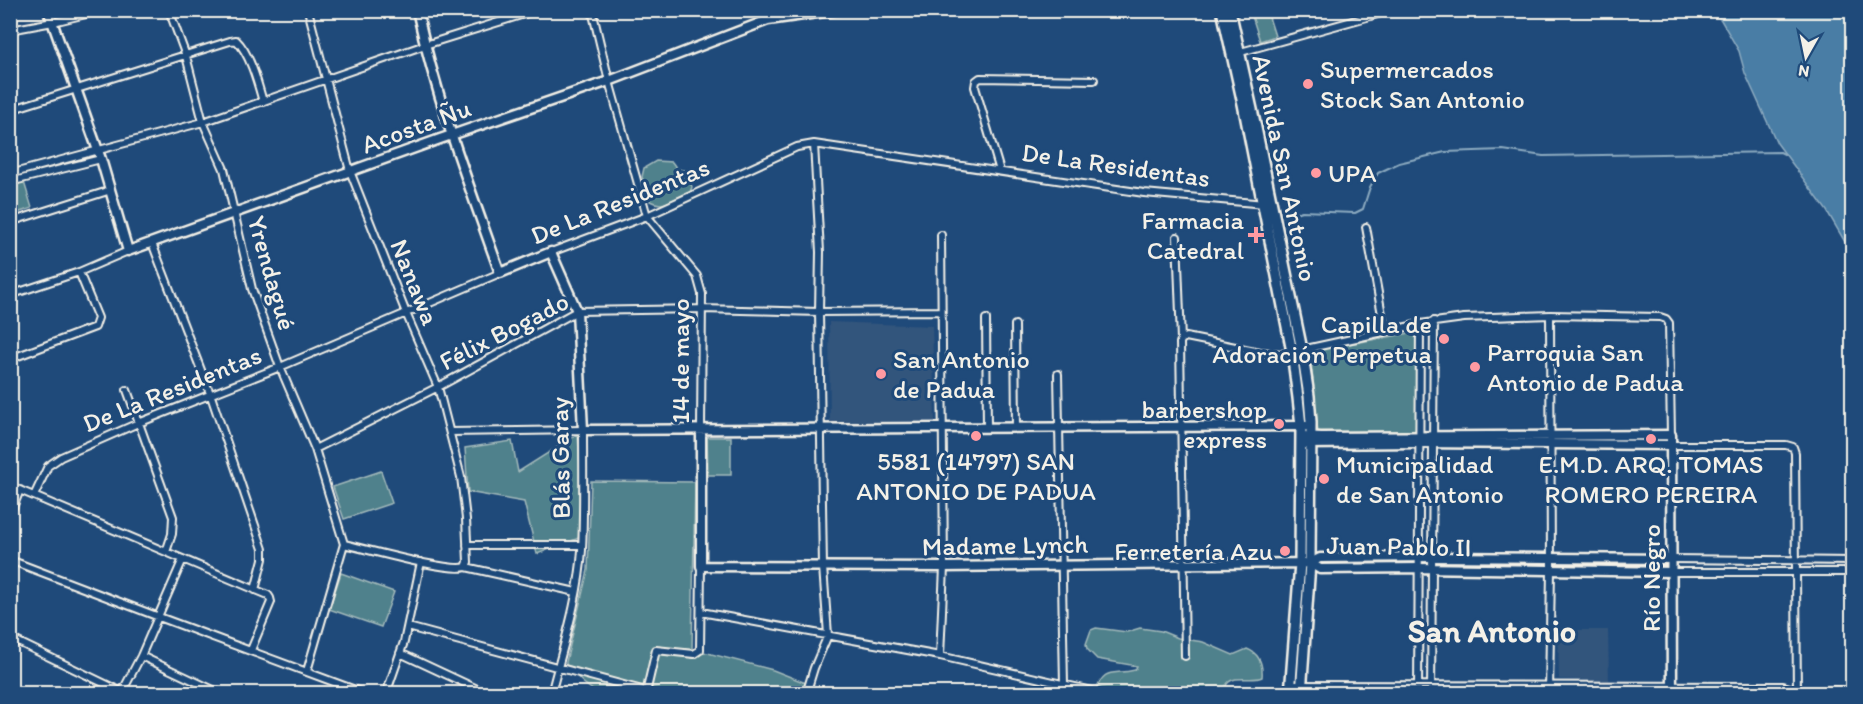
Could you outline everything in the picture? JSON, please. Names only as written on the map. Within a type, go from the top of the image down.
[{"type":"main road","name":"Avenida San Antonio","points":[[1222,10],[1235,54]]},
{"type":"main road","name":"Avenida San Antonio","points":[[1230,10],[1243,104],[1302,350],[1311,426],[1305,437]]},
{"type":"main road","name":"Avenida San Antonio","points":[[1267,204],[1305,437],[1305,563],[1301,690]]},
{"type":"main road","name":"Avenida San Antonio","points":[[1291,689],[1305,563]]},
{"type":"street","points":[[48,10],[100,155],[128,251]]},
{"type":"street","points":[[10,30],[103,10]]},
{"type":"street","name":"Yrendagué","points":[[169,10],[186,56],[203,122],[224,169],[252,290],[280,367],[315,449],[344,544]]},
{"type":"street","name":"Nanawa","points":[[308,10],[350,171],[438,387],[461,477],[467,545],[465,568]]},
{"type":"street","points":[[417,10],[451,135],[500,273]]},
{"type":"street","points":[[10,182],[203,122],[425,45],[537,10]]},
{"type":"street","name":"14 de mayo","points":[[592,10],[609,81],[647,216],[697,276],[702,294],[701,612],[698,652],[694,654],[656,650],[646,692]]},
{"type":"street","name":"Acosta Ñu","points":[[10,295],[79,272],[128,251],[350,171],[609,81],[768,20],[839,10]]},
{"type":"street","points":[[1235,54],[1392,10]]},
{"type":"street","points":[[10,110],[186,56],[230,40],[236,40],[240,44],[251,66],[263,102]]},
{"type":"street","points":[[999,171],[975,87],[976,81],[980,78],[1094,80]]},
{"type":"street","points":[[806,693],[828,635],[823,567],[820,252],[814,144]]},
{"type":"street","name":"De La Residentas","points":[[34,496],[48,466],[61,457],[551,252],[647,216],[797,147],[814,144],[1144,193],[1267,204]]},
{"type":"street","points":[[10,174],[100,155]]},
{"type":"street","points":[[10,222],[111,190]]},
{"type":"street","points":[[1366,228],[1385,332]]},
{"type":"street","points":[[940,656],[944,567],[941,235]]},
{"type":"street","points":[[1177,237],[1181,340],[1179,343],[1185,656]]},
{"type":"street","points":[[152,243],[211,396],[263,549],[263,559],[255,590]]},
{"type":"street","name":"Blás Garay","points":[[550,693],[576,592],[582,545],[583,430],[577,311],[551,252]]},
{"type":"street","points":[[10,359],[95,327],[98,318],[79,272]]},
{"type":"street","name":"Félix Bogado","points":[[315,449],[438,387],[577,311],[702,309],[819,312],[941,311]]},
{"type":"street","points":[[1181,340],[1186,337],[1260,352],[1283,354],[1434,321],[1550,315],[1549,693]]},
{"type":"street","name":"Río Negro","points":[[1550,315],[1660,317],[1669,323],[1672,690]]},
{"type":"street","points":[[986,319],[987,428]]},
{"type":"street","points":[[1431,693],[1434,321]]},
{"type":"street","points":[[1418,693],[1420,324]]},
{"type":"street","points":[[1015,325],[1016,428]]},
{"type":"street","points":[[1058,374],[1064,684]]},
{"type":"street","points":[[1420,389],[1433,392]]},
{"type":"street","points":[[127,390],[172,517],[172,534],[166,552]]},
{"type":"street","points":[[450,432],[1181,426],[1305,437],[1432,440],[1551,440],[1671,435]]},
{"type":"street","points":[[1551,440],[1793,447],[1795,453],[1797,692]]},
{"type":"street","points":[[10,486],[268,595],[270,603],[251,650]]},
{"type":"street","points":[[10,515],[20,490]]},
{"type":"street","points":[[307,671],[344,544],[421,562],[465,568],[576,592]]},
{"type":"street","points":[[467,545],[582,545]]},
{"type":"street","name":"Juan Pablo II","points":[[1305,563],[1320,558],[1419,557],[1852,561]]},
{"type":"street","points":[[10,638],[123,693],[183,559]]},
{"type":"street","points":[[10,560],[366,693]]},
{"type":"street","points":[[386,693],[408,627],[421,562]]},
{"type":"street","name":"Madame Lynch","points":[[701,566],[944,567],[1305,563]]},
{"type":"street","name":"Juan Pablo II","points":[[1305,563],[1320,569],[1852,572]]},
{"type":"street","points":[[701,612],[940,656],[1064,684],[1073,690],[1106,693]]},
{"type":"street","points":[[408,627],[646,692],[657,693]]},
{"type":"street","points":[[400,653],[488,693]]},
{"type":"street","points":[[141,656],[222,693]]},
{"type":"street","points":[[1291,689],[1431,685],[1672,690],[1783,686],[1797,692]]},
{"type":"street","points":[[1789,693],[1852,691]]},
{"type":"shaded area","points":[[1713,11],[1852,11],[1852,254],[1827,211],[1777,143],[1745,73],[1739,51],[1721,20]]},
{"type":"shaded area","name":"San Antonio de Padua","points":[[829,322],[932,326],[935,421],[830,422]]},
{"type":"shaded area","points":[[1558,630],[1608,630],[1609,681],[1559,679]]},
{"type":"green space","points":[[1258,10],[1267,11],[1275,36],[1260,41],[1251,13]]},
{"type":"green space","points":[[656,161],[672,162],[677,169],[688,171],[692,187],[690,192],[666,203],[650,201],[642,177],[644,168]]},
{"type":"green space","points":[[24,182],[32,208],[11,215],[11,186]]},
{"type":"green space","points":[[1416,332],[1417,432],[1318,433],[1310,351]]},
{"type":"green space","points":[[578,434],[584,536],[537,554],[524,502],[468,492],[465,448],[512,441],[518,472]]},
{"type":"green space","points":[[707,437],[731,437],[731,475],[708,475]]},
{"type":"green space","points":[[381,471],[392,503],[344,519],[333,487]]},
{"type":"green space","points":[[591,481],[695,482],[692,649],[773,670],[831,693],[597,693],[582,682],[572,667],[566,665],[566,662],[588,570]]},
{"type":"green space","points":[[341,573],[394,592],[381,627],[329,609]]},
{"type":"green space","points":[[1096,628],[1127,632],[1140,628],[1161,631],[1178,638],[1203,642],[1233,655],[1247,649],[1260,660],[1262,677],[1234,679],[1227,684],[1222,693],[1094,693],[1106,675],[1135,670],[1137,666],[1097,659],[1087,649],[1086,644],[1091,630]]},
{"type":"waterway","points":[[1284,216],[1302,211],[1355,213],[1363,209],[1370,187],[1378,173],[1399,163],[1445,152],[1503,150],[1543,156],[1780,152],[1786,155]]},
{"type":"place","name":"Supermercados Stock San Antonio","points":[[1308,84]]},
{"type":"place","name":"UPA","points":[[1316,173]]},
{"type":"place","name":"Farmacia Catedral","points":[[1256,235]]},
{"type":"place","name":"Capilla de Adoración Perpetua","points":[[1444,339]]},
{"type":"place","name":"Parroquia San Antonio de Padua","points":[[1475,367]]},
{"type":"place","name":"San Antonio de Padua","points":[[881,374]]},
{"type":"place","name":"barbershop express","points":[[1279,424]]},
{"type":"place","name":"5581 (14797) SAN ANTONIO DE PADUA","points":[[976,436]]},
{"type":"place","name":"E.M.D. ARQ. TOMAS ROMERO PEREIRA","points":[[1651,439]]},
{"type":"place","name":"Municipalidad de San Antonio","points":[[1324,479]]},
{"type":"place","name":"Ferretería Azu","points":[[1285,551]]},
{"type":"district","name":"San Antonio","points":[[1492,631]]}]
